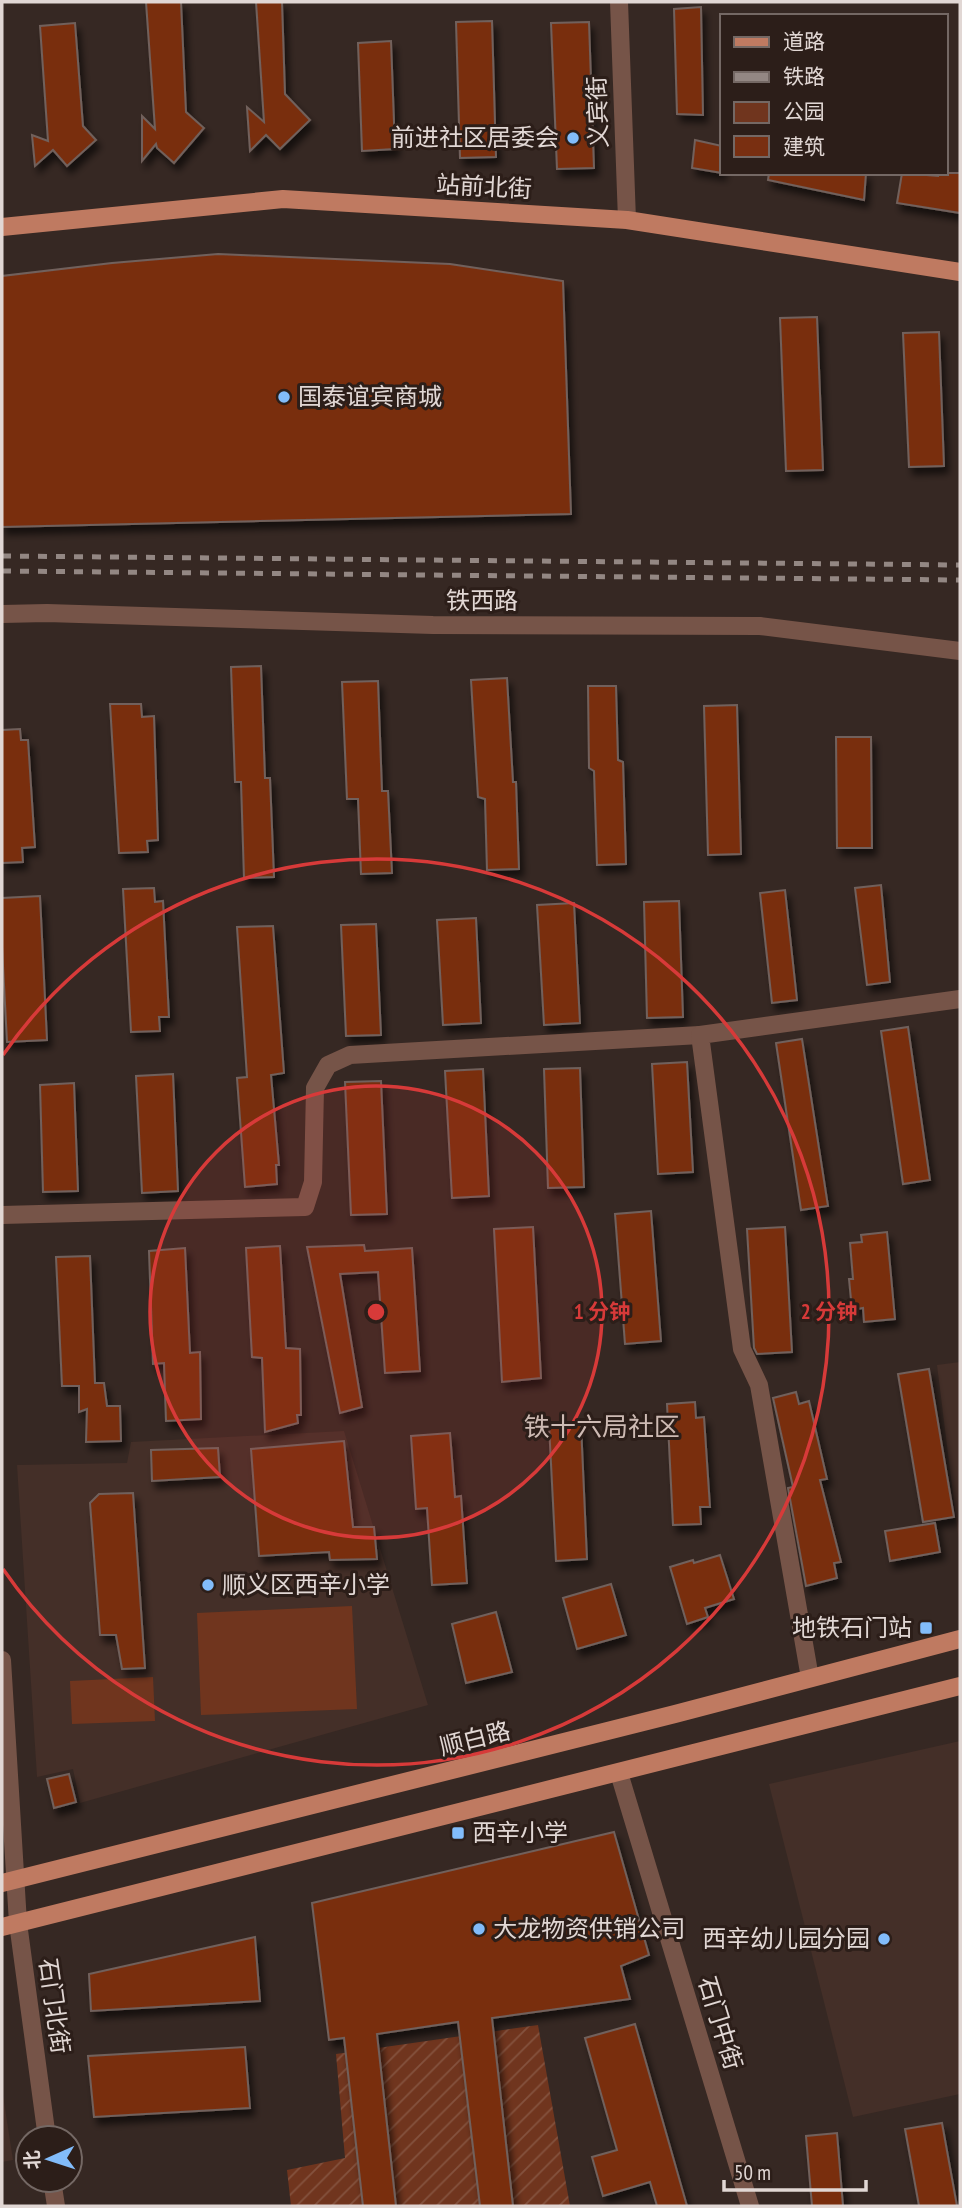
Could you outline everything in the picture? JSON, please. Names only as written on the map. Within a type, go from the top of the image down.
[{"type":"main road","name":"站前北街","points":[[2,227],[282,200],[627,220],[960,272]]},
{"type":"main road","name":"顺白路","points":[[8,1882],[675,1714],[960,1639]]},
{"type":"main road","points":[[10,1925],[960,1686]]},
{"type":"street","name":"义宾街","points":[[619,2],[627,220]]},
{"type":"street","name":"铁西路","points":[[2,614],[433,625],[760,626],[960,651]]},
{"type":"street","points":[[2,1215],[305,1207],[313,1182],[315,1088],[328,1065],[350,1055],[700,1035],[960,999]]},
{"type":"street","points":[[700,1035],[742,1349],[759,1385],[810,1678]]},
{"type":"street","name":"石门北街","points":[[2,1660],[10,1925],[45,2124]]},
{"type":"street","name":"石门中街","points":[[619,1773],[750,2206]]},
{"type":"shaded area","points":[[960,1362],[960,1550],[937,1365]]},
{"type":"shaded area","name":"顺义区西辛小学","points":[[344,1431],[428,1705],[80,1803],[73,1769],[37,1777],[17,1465],[127,1463],[131,1442]]},
{"type":"shaded area","name":"西辛幼儿园分园","points":[[960,1741],[960,2094],[853,2117],[769,1784]]},
{"type":"shaded area","points":[[2,2089],[13,2160],[2,2162]]},
{"type":"green space","points":[[352,1606],[357,1709],[201,1715],[197,1613]]},
{"type":"green space","points":[[153,1677],[155,1721],[72,1724],[70,1681]]},
{"type":"green space","points":[[538,2025],[570,2206],[291,2206],[287,2170],[345,2158],[336,2054]]},
{"type":"building","points":[[146,2],[181,2],[186,112],[204,128],[174,163],[156,144],[142,161],[142,116],[155,129]]},
{"type":"building","points":[[256,2],[282,2],[285,94],[310,120],[280,149],[266,135],[250,151],[247,107],[264,122]]},
{"type":"building","points":[[701,7],[703,115],[677,114],[674,9]]},
{"type":"building","points":[[492,21],[496,157],[460,158],[456,22]]},
{"type":"building","points":[[589,22],[594,168],[557,169],[551,23]]},
{"type":"building","points":[[75,23],[83,126],[96,140],[67,166],[53,150],[35,166],[32,135],[48,141],[40,26]]},
{"type":"building","points":[[391,41],[395,149],[362,151],[358,43]]},
{"type":"building","points":[[695,140],[720,146],[720,173],[692,168]]},
{"type":"building","points":[[960,173],[960,213],[897,203],[902,175],[938,176]]},
{"type":"building","points":[[769,175],[866,175],[864,200],[768,180]]},
{"type":"building","name":"国泰谊宾商城","points":[[218,254],[450,264],[563,281],[571,514],[2,527],[2,276]]},
{"type":"building","points":[[817,317],[823,470],[786,471],[780,318]]},
{"type":"building","points":[[939,332],[944,466],[909,467],[903,333]]},
{"type":"building","points":[[261,666],[265,778],[270,778],[274,877],[244,878],[241,782],[235,782],[231,667]]},
{"type":"building","points":[[507,678],[513,782],[516,782],[519,869],[487,870],[485,799],[478,797],[471,680]]},
{"type":"building","points":[[378,681],[382,791],[388,791],[392,873],[361,874],[358,799],[347,799],[342,682]]},
{"type":"building","points":[[588,686],[616,686],[618,760],[623,762],[626,864],[597,865],[594,771],[589,768]]},
{"type":"building","points":[[110,704],[141,704],[142,717],[154,716],[158,840],[147,841],[148,852],[119,853]]},
{"type":"building","points":[[737,705],[741,854],[708,855],[704,706]]},
{"type":"building","points":[[20,729],[21,740],[28,740],[35,847],[22,848],[23,862],[2,863],[2,730]]},
{"type":"building","points":[[836,737],[871,737],[872,848],[837,848]]},
{"type":"building","points":[[881,885],[890,982],[867,985],[855,888]]},
{"type":"building","points":[[154,888],[155,902],[163,901],[169,1017],[159,1017],[160,1031],[131,1032],[123,889]]},
{"type":"building","points":[[785,890],[797,1000],[772,1003],[760,893]]},
{"type":"building","points":[[40,896],[47,1040],[7,1042],[2,898]]},
{"type":"building","points":[[679,901],[683,1017],[647,1018],[644,902]]},
{"type":"building","points":[[574,903],[580,1023],[544,1025],[537,905]]},
{"type":"building","points":[[476,918],[481,1023],[443,1025],[437,920]]},
{"type":"building","points":[[376,924],[381,1035],[346,1036],[341,925]]},
{"type":"building","points":[[273,926],[284,1073],[271,1075],[279,1165],[276,1165],[277,1184],[245,1187],[237,1078],[247,1077],[237,927]]},
{"type":"building","points":[[908,1027],[930,1180],[903,1184],[881,1031]]},
{"type":"building","points":[[802,1039],[828,1206],[801,1210],[776,1043]]},
{"type":"building","points":[[687,1062],[693,1172],[658,1174],[652,1064]]},
{"type":"building","points":[[580,1068],[584,1187],[548,1188],[544,1069]]},
{"type":"building","points":[[483,1069],[489,1196],[452,1198],[445,1071]]},
{"type":"building","points":[[173,1074],[178,1191],[142,1193],[136,1076]]},
{"type":"building","points":[[381,1081],[387,1214],[351,1215],[345,1082]]},
{"type":"building","points":[[74,1083],[78,1191],[43,1192],[40,1085]]},
{"type":"building","points":[[651,1211],[661,1341],[625,1344],[615,1214]]},
{"type":"building","points":[[533,1227],[541,1378],[502,1382],[494,1229]]},
{"type":"building","points":[[785,1227],[792,1352],[757,1354],[754,1348],[747,1229]]},
{"type":"building","points":[[887,1232],[895,1319],[864,1322],[863,1308],[852,1310],[850,1243],[862,1242],[861,1235]]},
{"type":"building","points":[[364,1245],[365,1251],[412,1248],[420,1371],[385,1373],[378,1272],[340,1274],[362,1407],[340,1413],[307,1247]]},
{"type":"building","points":[[280,1246],[286,1348],[300,1349],[301,1415],[297,1415],[298,1423],[265,1432],[262,1358],[252,1357],[246,1248]]},
{"type":"building","points":[[185,1248],[190,1353],[200,1352],[201,1419],[166,1421],[164,1363],[153,1364],[149,1251]]},
{"type":"building","points":[[90,1256],[95,1383],[104,1383],[107,1406],[120,1406],[121,1441],[86,1442],[87,1409],[79,1412],[79,1386],[62,1386],[56,1257]]},
{"type":"building","points":[[929,1369],[954,1517],[923,1522],[898,1374]]},
{"type":"building","points":[[796,1392],[799,1404],[809,1401],[827,1479],[820,1480],[841,1562],[834,1563],[837,1578],[806,1586],[788,1488],[793,1487],[773,1398]]},
{"type":"building","points":[[695,1402],[696,1418],[704,1417],[710,1507],[700,1507],[701,1524],[673,1525],[667,1404]]},
{"type":"building","points":[[581,1424],[587,1559],[556,1561],[549,1425]]},
{"type":"building","points":[[450,1433],[455,1497],[461,1496],[467,1583],[432,1585],[427,1508],[416,1509],[411,1436]]},
{"type":"building","points":[[344,1441],[353,1527],[374,1527],[377,1559],[330,1560],[329,1552],[259,1556],[251,1449]]},
{"type":"building","points":[[218,1448],[220,1477],[152,1481],[151,1450]]},
{"type":"building","points":[[133,1493],[145,1668],[122,1669],[116,1635],[100,1635],[90,1503],[99,1494]]},
{"type":"building","points":[[935,1523],[940,1552],[890,1561],[885,1531]]},
{"type":"building","points":[[720,1555],[734,1599],[705,1608],[708,1617],[687,1624],[670,1567]]},
{"type":"building","points":[[611,1584],[626,1635],[577,1649],[563,1598]]},
{"type":"building","points":[[496,1612],[512,1672],[466,1683],[452,1624]]},
{"type":"building","points":[[69,1774],[76,1802],[54,1808],[47,1779]]},
{"type":"building","name":"大龙物资供销公司","points":[[614,1832],[649,1955],[621,1966],[630,1999],[492,2018],[513,2206],[480,2206],[458,2022],[377,2034],[396,2206],[363,2206],[344,2038],[329,2040],[312,1903]]},
{"type":"building","points":[[255,1937],[260,2001],[91,2011],[89,1974]]},
{"type":"building","points":[[635,2024],[687,2206],[657,2206],[650,2182],[603,2196],[592,2157],[617,2150],[585,2038]]},
{"type":"building","points":[[245,2047],[250,2108],[94,2117],[88,2056]]},
{"type":"building","points":[[942,2123],[957,2206],[919,2206],[905,2129]]},
{"type":"building","points":[[837,2133],[843,2206],[812,2206],[806,2136]]},
{"type":"railway","points":[[2,556],[960,565]]},
{"type":"railway","points":[[2,571],[960,580]]},
{"type":"place","name":"前进社区居委会","points":[[573,138]]},
{"type":"place","name":"国泰谊宾商城","points":[[284,397]]},
{"type":"place","name":"顺义区西辛小学","points":[[208,1585]]},
{"type":"place","name":"地铁石门站","points":[[926,1628]]},
{"type":"place","name":"西辛小学","points":[[458,1833]]},
{"type":"place","name":"大龙物资供销公司","points":[[479,1929]]},
{"type":"place","name":"西辛幼儿园分园","points":[[884,1939]]},
{"type":"district","name":"铁十六局社区","points":[[602,1427]]}]
